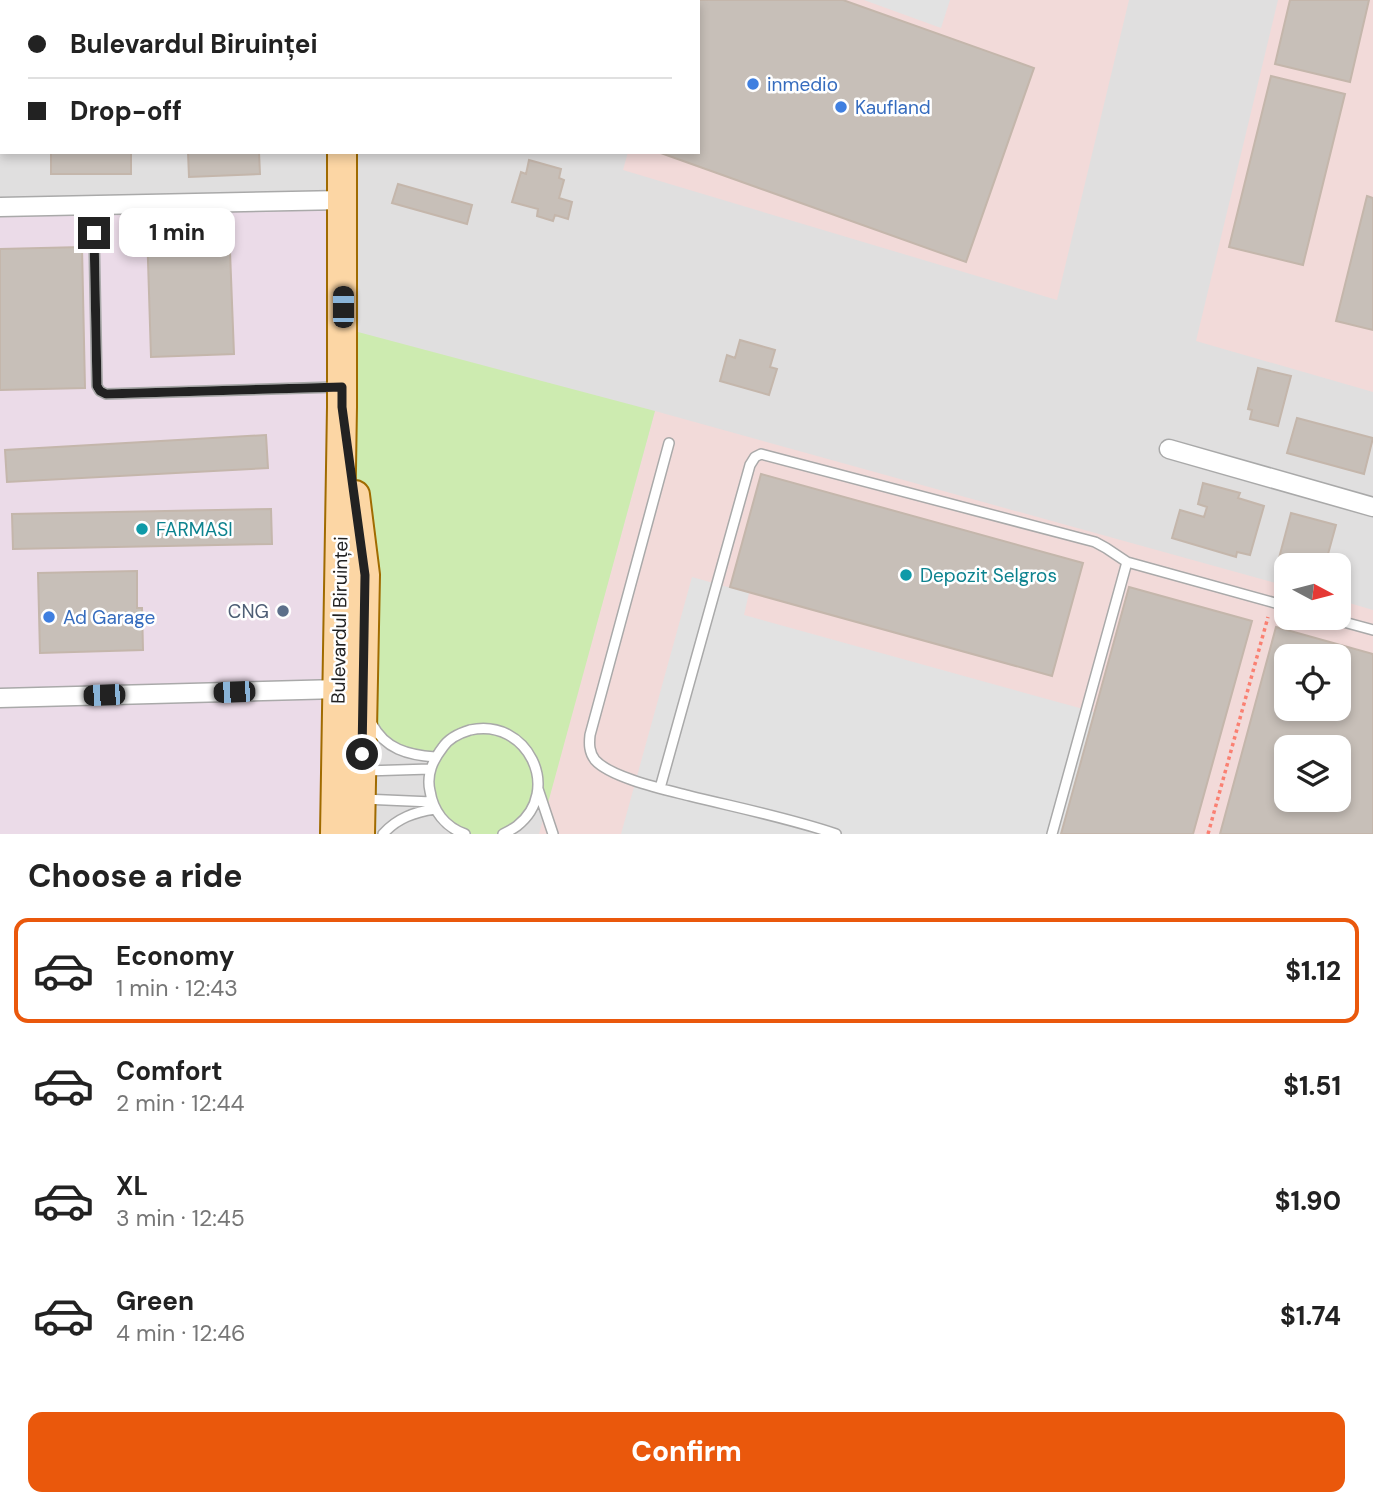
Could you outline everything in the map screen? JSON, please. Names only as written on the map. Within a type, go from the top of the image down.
[{"type":"main road","name":"Bulevardul Biruinței","points":[[342,154],[342,397],[365,575],[350,688],[349,785],[360,834]]},
{"type":"main road","name":"Bulevardul Biruinței","points":[[335,834],[349,785]]},
{"type":"street","points":[[0,207],[343,200]]},
{"type":"street","points":[[1169,449],[1373,507]]},
{"type":"street","points":[[0,698],[350,688]]},
{"type":"lane","points":[[94,233],[97,386],[100,391],[106,394],[342,397]]},
{"type":"lane","points":[[669,443],[590,735],[589,750],[596,761],[621,775],[660,788],[836,834]]},
{"type":"lane","points":[[660,788],[750,465],[755,457],[761,454],[1096,542],[1127,562],[1272,602]]},
{"type":"lane","points":[[1052,834],[1127,562]]},
{"type":"lane","points":[[1351,624],[1373,630]]},
{"type":"lane","points":[[350,688],[380,738],[407,753],[435,757]]},
{"type":"lane","points":[[461,833],[450,827],[433,805],[429,785],[430,769],[446,742],[462,732],[480,728],[499,730],[516,739],[529,752],[537,770],[538,789],[553,834]]},
{"type":"lane","points":[[349,785],[430,769]]},
{"type":"lane","points":[[349,785],[433,805]]},
{"type":"lane","points":[[503,834],[516,827],[527,816],[538,789]]},
{"type":"lane","points":[[383,834],[395,822],[433,805]]},
{"type":"path","points":[[1208,834],[1272,602]]},
{"type":"shaded area","points":[[700,0],[1373,0],[1373,834],[0,834],[0,154],[700,154]]},
{"type":"shaded area","points":[[700,0],[1129,0],[1057,300],[623,170],[627,154],[700,154]]},
{"type":"shaded area","points":[[864,0],[950,0],[941,28]]},
{"type":"shaded area","points":[[1278,0],[1373,0],[1373,392],[1196,341]]},
{"type":"shaded area","points":[[343,200],[325,834],[0,834],[0,207]]},
{"type":"shaded area","points":[[655,411],[1274,583],[1274,630],[1351,630],[1351,604],[1373,610],[1373,834],[539,834]]},
{"type":"shaded area","points":[[692,577],[749,593],[744,615],[1094,712],[1129,587],[1252,621],[1193,834],[621,834]]},
{"type":"green space","points":[[343,328],[655,411],[545,814],[538,790],[534,803],[503,834],[458,832],[432,802],[435,757],[407,753],[372,726]]},
{"type":"building","points":[[700,0],[843,0],[1034,68],[966,262],[664,154],[700,154]]},
{"type":"building","points":[[1290,0],[1369,0],[1350,82],[1275,64]]},
{"type":"building","points":[[1271,76],[1345,94],[1303,265],[1229,247]]},
{"type":"building","points":[[51,154],[131,154],[131,174],[51,174]]},
{"type":"building","points":[[188,154],[259,154],[260,174],[189,177]]},
{"type":"building","points":[[529,160],[561,169],[559,178],[564,180],[559,198],[572,202],[568,219],[555,215],[553,221],[537,216],[538,209],[512,202],[521,172],[526,174]]},
{"type":"building","points":[[398,184],[472,205],[467,224],[392,203]]},
{"type":"building","points":[[1367,196],[1373,198],[1373,330],[1336,321]]},
{"type":"building","points":[[229,226],[234,354],[151,357],[147,229]]},
{"type":"building","points":[[82,247],[85,388],[0,390],[0,249]]},
{"type":"building","points":[[740,340],[775,350],[770,367],[777,369],[769,395],[720,381],[727,355],[735,358]]},
{"type":"building","points":[[1258,368],[1291,376],[1278,426],[1250,419],[1252,410],[1248,409]]},
{"type":"building","points":[[1297,418],[1373,438],[1364,474],[1287,453]]},
{"type":"building","name":"FARMASI","points":[[266,435],[268,468],[7,482],[5,450]]},
{"type":"building","name":"Depozit Selgros","points":[[761,474],[1083,563],[1052,676],[730,587]]},
{"type":"building","points":[[1203,483],[1240,493],[1238,498],[1264,506],[1250,555],[1237,552],[1236,557],[1172,538],[1180,510],[1204,517],[1207,507],[1198,504]]},
{"type":"building","name":"FARMASI","points":[[271,509],[272,544],[13,549],[12,514]]},
{"type":"building","points":[[1291,513],[1336,525],[1328,553],[1280,553]]},
{"type":"building","points":[[137,571],[137,608],[142,608],[143,650],[40,653],[38,573]]},
{"type":"building","points":[[1129,587],[1252,621],[1193,834],[1061,834]]},
{"type":"building","points":[[1275,630],[1287,630],[1337,644],[1274,644],[1274,721],[1351,721],[1351,648],[1373,654],[1373,834],[1220,834]]},
{"type":"place","name":"inmedio","points":[[753,84]]},
{"type":"place","name":"Kaufland","points":[[841,107]]},
{"type":"place","name":"FARMASI","points":[[142,529]]},
{"type":"place","name":"Depozit Selgros","points":[[906,575]]},
{"type":"place","name":"CNG","points":[[283,611]]},
{"type":"place","name":"Ad Garage","points":[[49,617]]},
{"type":"route","points":[[94,233],[97,386],[100,391],[106,394],[342,387],[342,407],[365,575],[362,754]]}]
